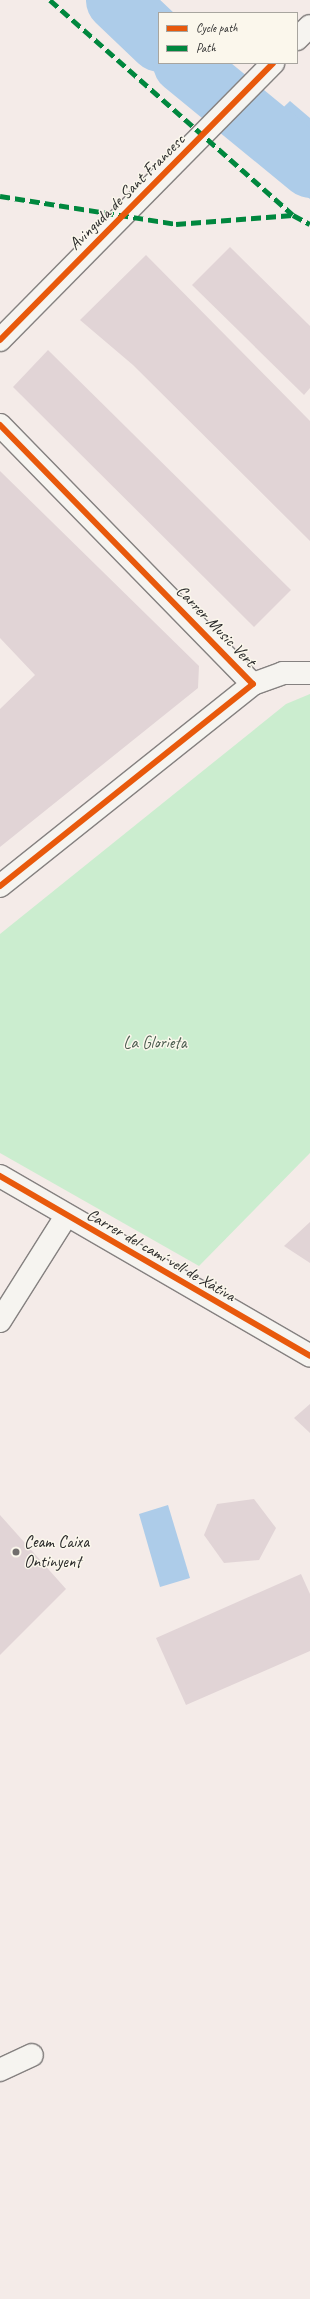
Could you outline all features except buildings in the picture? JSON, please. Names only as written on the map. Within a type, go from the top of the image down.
[{"type":"street","points":[[298,38],[310,26]]},
{"type":"street","name":"Avinguda de Sant Francesc","points":[[0,340],[272,64]]},
{"type":"street","name":"Carrer Music Vert","points":[[0,425],[253,684],[0,886]]},
{"type":"street","points":[[253,684],[283,673],[310,673]]},
{"type":"street","name":"Carrer del camí vell de Xàtiva","points":[[0,1176],[66,1216],[310,1356]]},
{"type":"street","points":[[0,1321],[66,1216]]},
{"type":"street","points":[[0,2070],[32,2055]]},
{"type":"green space","name":"La Glorieta","points":[[310,694],[310,1153],[199,1266],[0,1153],[0,934],[286,704]]},
{"type":"water","points":[[290,101],[310,118],[310,199],[244,145]]},
{"type":"water","points":[[168,1505],[190,1578],[160,1587],[139,1514]]},
{"type":"waterway","points":[[116,0],[158,40]]},
{"type":"waterway","points":[[184,64],[310,167]]},
{"type":"marked path","points":[[50,0],[293,215]]},
{"type":"marked path","points":[[0,196],[176,224],[293,215],[310,224]]},
{"type":"cycle path","points":[[0,340],[272,64]]},
{"type":"cycle path","points":[[0,425],[253,684],[0,886]]},
{"type":"cycle path","points":[[0,1176],[310,1356]]},
{"type":"place","name":"Ceam Caixa Ontinyent","points":[[16,1552]]}]
